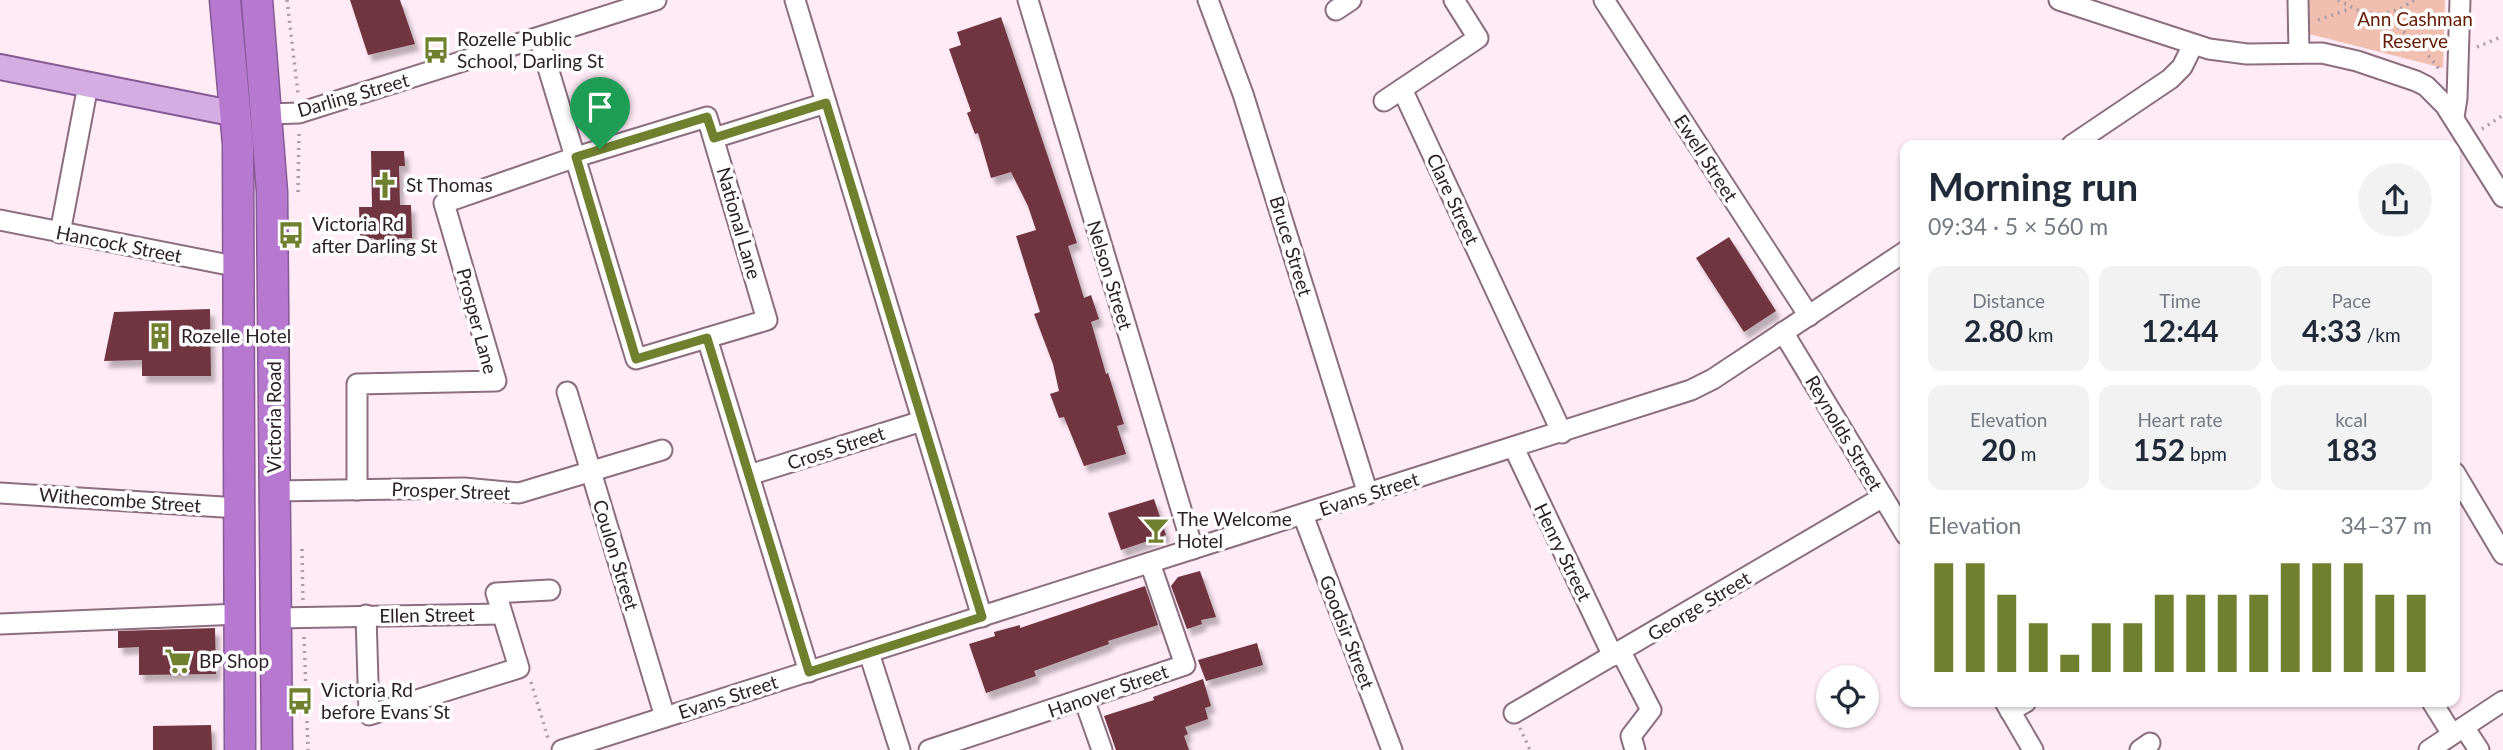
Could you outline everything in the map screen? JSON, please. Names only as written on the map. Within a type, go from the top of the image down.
[{"type":"highway","name":"Victoria Road","points":[[225,0],[236,114],[240,750]]},
{"type":"highway","name":"Victoria Road","points":[[257,0],[272,192],[277,750]]},
{"type":"highway","name":"Darling Street","points":[[236,114],[267,114]]},
{"type":"main road","name":"Darling Street","points":[[0,67],[236,114]]},
{"type":"street","name":"Darling Street","points":[[267,114],[299,113],[656,0]]},
{"type":"street","points":[[794,0],[982,617]]},
{"type":"street","name":"Nelson Street","points":[[1028,0],[1193,550]]},
{"type":"street","points":[[1384,100],[1478,38],[1454,0]]},
{"type":"street","name":"Ewell Street","points":[[1604,0],[1809,316]]},
{"type":"street","points":[[2059,0],[2117,9],[2193,44],[2228,53],[2322,53],[2416,81],[2437,95],[2454,117],[2503,197]]},
{"type":"street","points":[[2298,0],[2299,53]]},
{"type":"street","points":[[2454,117],[2457,97],[2459,0]]},
{"type":"street","name":"Bruce Street","points":[[1209,3],[1243,94],[1368,494]]},
{"type":"street","points":[[539,38],[636,359],[707,338],[809,672]]},
{"type":"street","points":[[2098,139],[2177,73],[2193,44]]},
{"type":"street","points":[[60,233],[88,85]]},
{"type":"street","name":"Clare Street","points":[[1402,89],[1562,433]]},
{"type":"street","points":[[576,157],[707,117],[714,138],[826,103]]},
{"type":"street","name":"National Lane","points":[[707,338],[767,320],[714,138]]},
{"type":"street","name":"Prosper Lane","points":[[357,490],[357,384],[496,381],[444,203],[576,157]]},
{"type":"street","name":"Hancock Street","points":[[0,220],[239,267]]},
{"type":"street","name":"Evans Street","points":[[555,744],[584,747],[665,717],[1691,390],[1713,379],[1900,255]]},
{"type":"street","name":"Reynolds Street","points":[[1783,332],[1900,525]]},
{"type":"street","name":"Coulon Street","points":[[567,392],[665,717]]},
{"type":"street","name":"Cross Street","points":[[749,475],[922,421]]},
{"type":"street","name":"Henry Street","points":[[1514,448],[1617,654],[1651,710],[1631,736],[1635,750]]},
{"type":"street","name":"Prosper Street","points":[[275,491],[464,488],[519,493],[663,450]]},
{"type":"street","points":[[2460,481],[2503,554]]},
{"type":"street","name":"Withecombe Street","points":[[0,493],[239,508]]},
{"type":"street","name":"George Street","points":[[1514,713],[1883,497]]},
{"type":"street","name":"Goodsir Street","points":[[1303,515],[1392,750]]},
{"type":"street","name":"Hanover Street","points":[[929,750],[1185,665],[1150,563]]},
{"type":"street","name":"Ellen Street","points":[[276,618],[502,614],[496,593],[550,590]]},
{"type":"street","points":[[0,624],[240,614]]},
{"type":"street","points":[[366,615],[369,715],[519,668],[502,614]]},
{"type":"street","points":[[869,653],[900,750]]},
{"type":"street","points":[[1084,699],[1102,750]]},
{"type":"street","points":[[2429,750],[2503,701]]},
{"type":"street","points":[[2015,707],[2033,750]]},
{"type":"street","points":[[2436,707],[2479,750]]},
{"type":"path","points":[[2338,0],[2351,9],[2382,14],[2400,9],[2414,0]]},
{"type":"path","points":[[2316,20],[2351,9]]},
{"type":"path","points":[[2382,14],[2420,45],[2457,97]]},
{"type":"path","points":[[2477,47],[2503,36]]},
{"type":"path","points":[[2479,131],[2503,115]]},
{"type":"path","points":[[519,668],[526,666],[555,744]]},
{"type":"green space","name":"Ann Cashman Reserve","points":[[2307,0],[2445,0],[2443,68],[2309,34]]},
{"type":"building","points":[[350,0],[400,0],[415,44],[368,55]]},
{"type":"building","points":[[1001,17],[1077,243],[1068,246],[1084,298],[1091,295],[1099,319],[1091,322],[1124,424],[1117,426],[1126,454],[1084,466],[1064,417],[1059,418],[1050,394],[1059,391],[1053,364],[1034,314],[1040,312],[1016,236],[1036,230],[1028,206],[1011,172],[991,178],[978,133],[975,134],[967,113],[971,111],[949,49],[961,45],[957,32]]},
{"type":"building","name":"St Thomas","points":[[371,151],[404,151],[405,166],[399,166],[400,205],[411,205],[412,238],[399,238],[399,247],[374,247],[374,238],[360,238],[359,207],[372,207]]},
{"type":"building","points":[[1729,237],[1776,311],[1744,332],[1696,258]]},
{"type":"building","name":"Rozelle Hotel","points":[[210,309],[211,376],[142,376],[142,360],[104,361],[114,312]]},
{"type":"building","points":[[1154,499],[1166,535],[1121,550],[1108,513]]},
{"type":"building","points":[[1200,571],[1216,617],[1201,620],[1202,624],[1187,629],[1171,586],[1178,577]]},
{"type":"building","points":[[1145,586],[1158,625],[1108,641],[1109,644],[1034,671],[1036,676],[986,693],[969,644],[995,636],[994,632],[1020,625],[1020,628]]},
{"type":"building","name":"BP Shop","points":[[215,628],[216,674],[139,675],[139,647],[118,648],[118,631]]},
{"type":"building","points":[[1257,643],[1263,665],[1206,681],[1198,660]]},
{"type":"building","points":[[1203,679],[1211,706],[1205,708],[1208,719],[1185,727],[1188,734],[1184,736],[1189,750],[1116,750],[1104,716],[1154,700],[1153,697]]},
{"type":"building","points":[[211,725],[212,750],[153,750],[153,726]]},
{"type":"place","name":"Rozelle Public School, Darling St","points":[[436,50]]},
{"type":"place","name":"St Thomas","points":[[385,185]]},
{"type":"place","name":"Victoria Rd after Darling St","points":[[291,235]]},
{"type":"place","name":"Rozelle Hotel","points":[[160,336]]},
{"type":"place","name":"The Welcome Hotel","points":[[1156,530]]},
{"type":"place","name":"BP Shop","points":[[178,661]]},
{"type":"place","name":"Victoria Rd before Evans St","points":[[300,701]]},
{"type":"route","points":[[826,103],[982,617],[809,672],[707,338],[636,359],[576,157],[600,149],[707,117],[714,138],[826,103]]}]
